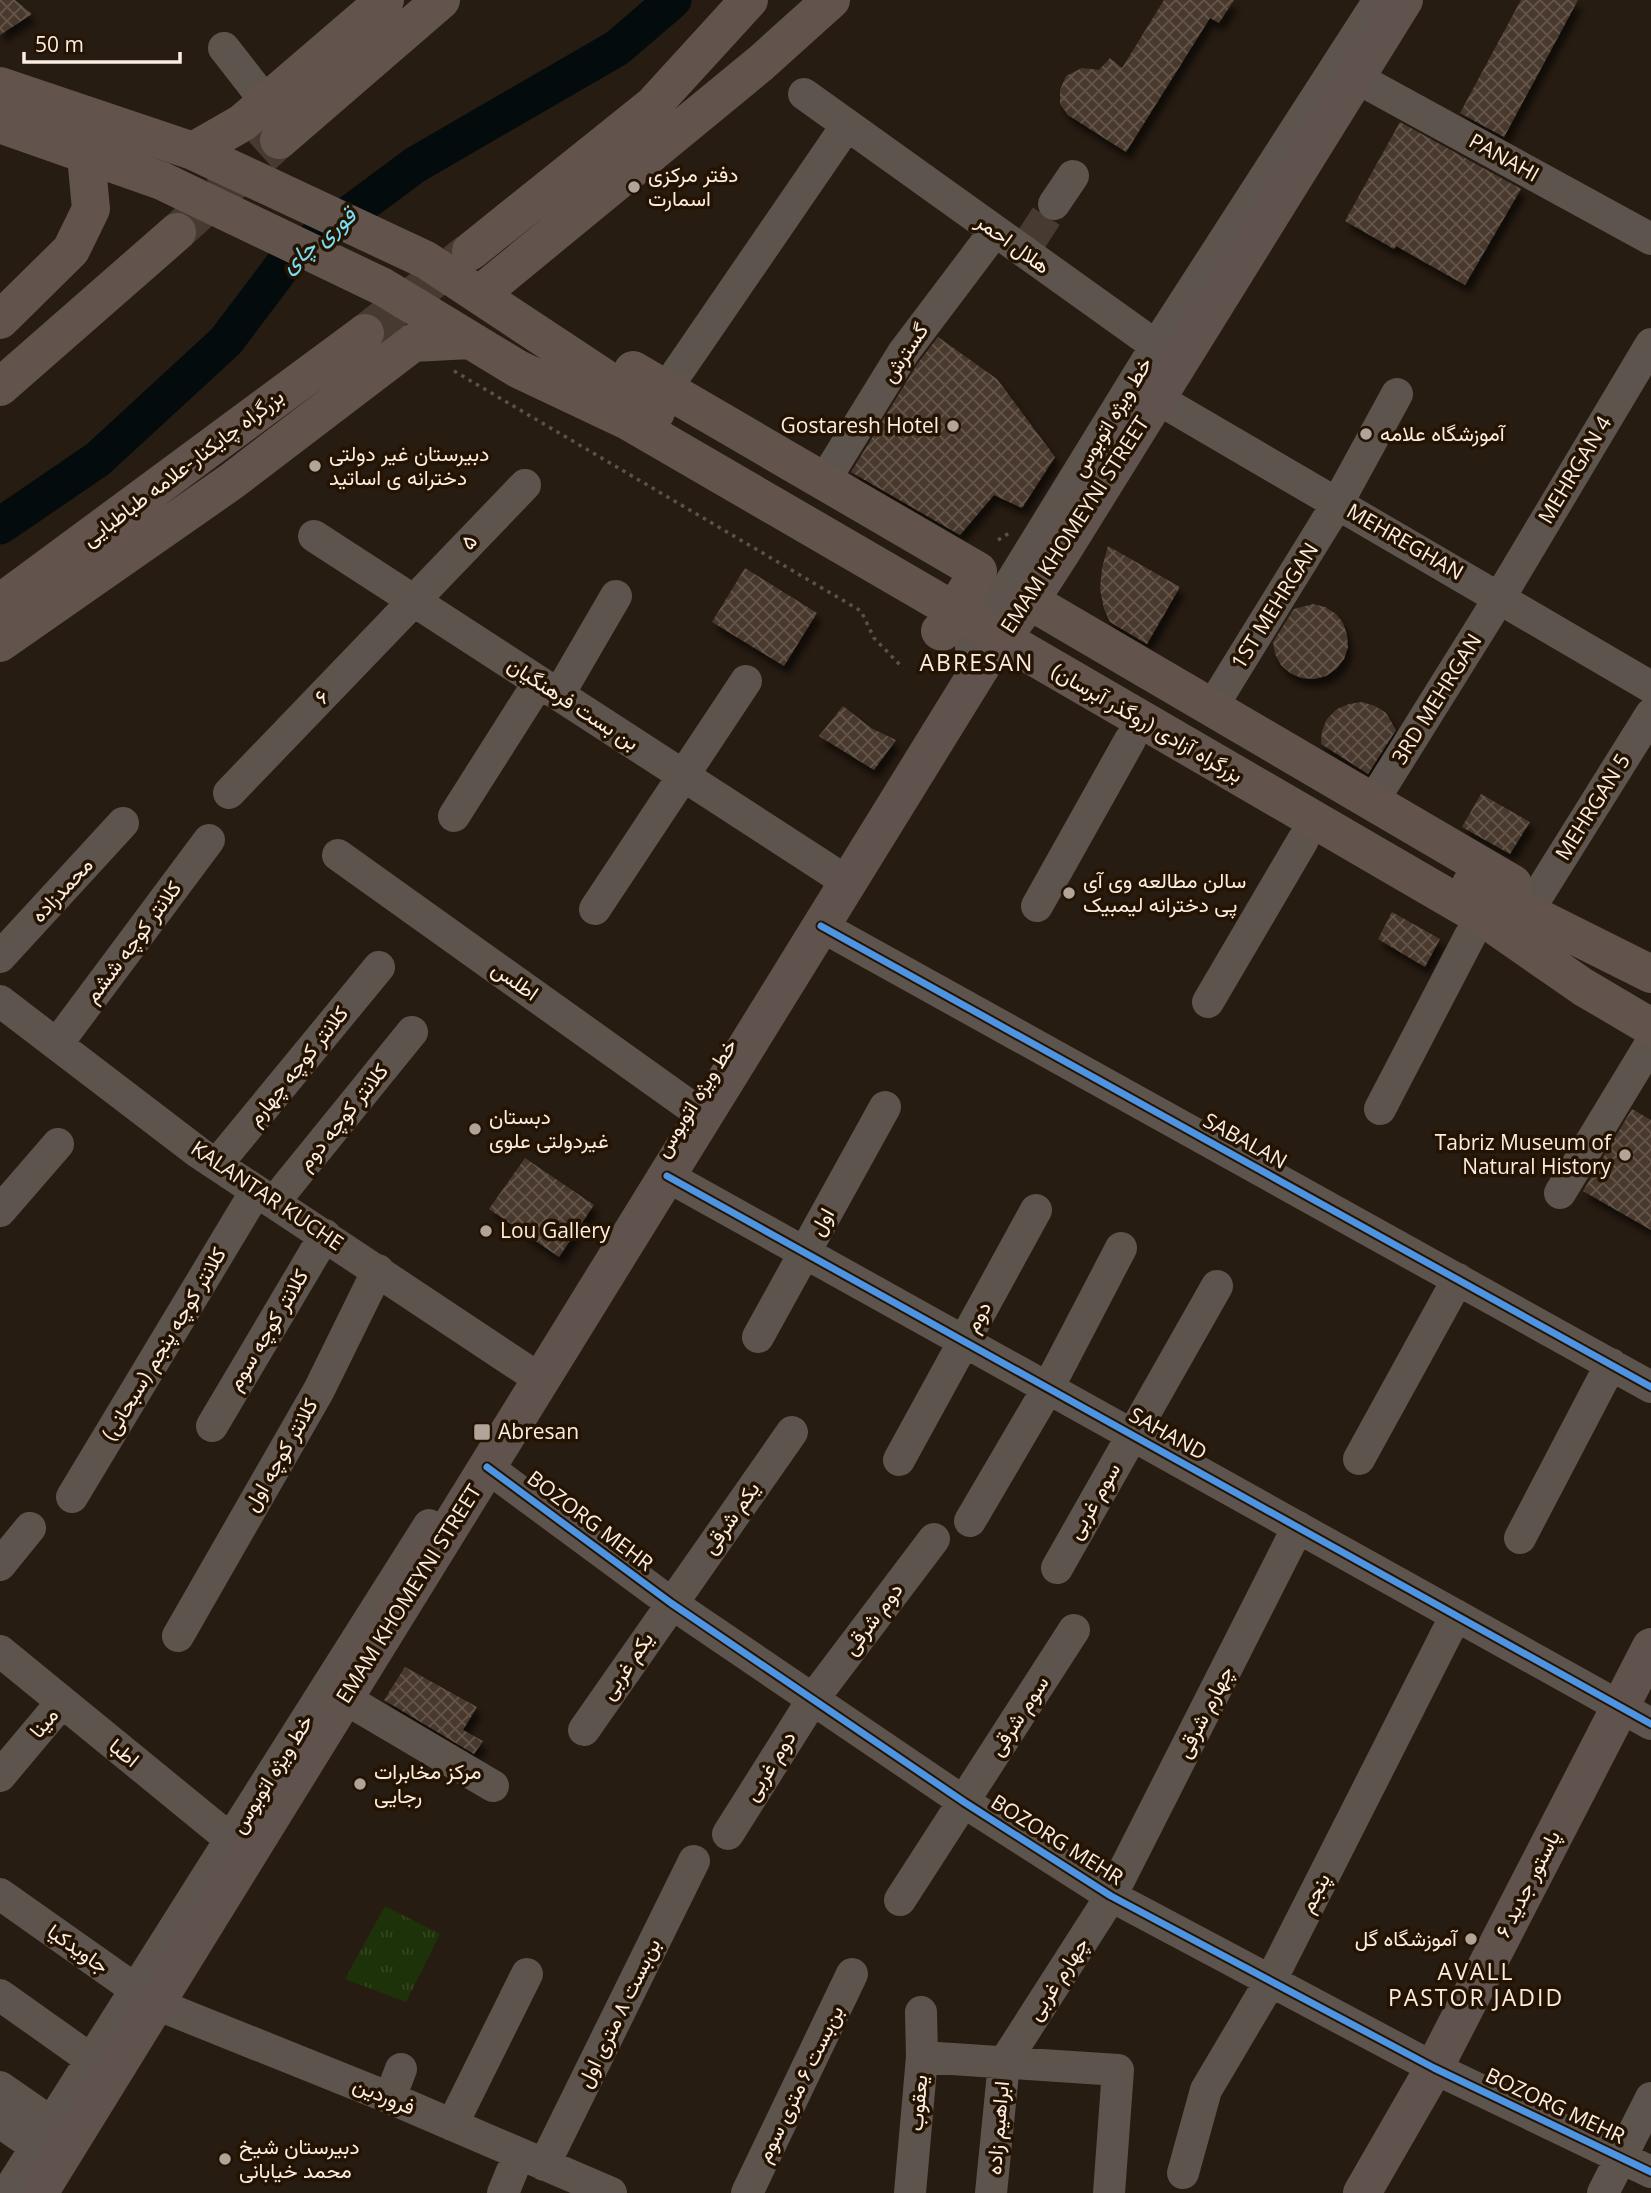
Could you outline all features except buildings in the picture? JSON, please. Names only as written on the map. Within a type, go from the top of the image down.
[{"type":"highway","points":[[193,151],[242,123],[385,0]]},
{"type":"highway","points":[[279,140],[441,0]]},
{"type":"highway","points":[[400,36],[463,0]]},
{"type":"highway","points":[[471,251],[653,105],[748,0]]},
{"type":"highway","points":[[479,295],[761,63],[831,0]]},
{"type":"highway","points":[[0,86],[193,151],[426,260],[645,404]]},
{"type":"highway","points":[[0,124],[162,181],[383,287],[461,355]]},
{"type":"highway","points":[[0,320],[71,250],[91,209],[86,156]]},
{"type":"highway","points":[[0,387],[177,232]]},
{"type":"highway","name":"بزرگراه چایکنار-علامه طباطبایی","points":[[0,603],[365,332]]},
{"type":"highway","points":[[0,643],[232,481],[413,343],[517,369],[645,404],[824,481],[978,571],[942,632],[588,428],[517,369]]},
{"type":"highway","name":"بزرگراه آزادی (روگذر آبرسان)","points":[[645,404],[1484,918]]},
{"type":"highway","points":[[850,579],[875,582],[890,565],[902,546],[903,539],[902,531],[891,520]]},
{"type":"highway","points":[[1030,601],[1502,876],[1603,949],[1651,974]]},
{"type":"highway","points":[[987,657],[1303,840],[1484,918],[1603,949]]},
{"type":"highway","points":[[1208,785],[1200,764],[1206,738],[1222,726],[1227,716]]},
{"type":"highway","points":[[1484,918],[1583,987],[1651,1027]]},
{"type":"main road","name":"EMAM KHOMEYNI STREET","points":[[51,2153],[101,2067],[240,1847],[344,1698],[487,1467],[534,1375],[667,1176],[697,1113],[821,926],[839,879],[987,657],[1030,601],[1158,399],[1168,354],[1357,78],[1404,0]]},
{"type":"main road","name":"پاستور جدید ۶","points":[[1362,2193],[1635,1715],[1651,1647]]},
{"type":"street","name":"خط ویژه اتوبوس","points":[[240,1847],[697,1113],[839,879],[1168,354],[1379,0]]},
{"type":"street","points":[[224,48],[266,102]]},
{"type":"street","name":"PANAHI","points":[[1357,78],[1651,239]]},
{"type":"street","name":"هلال احمر","points":[[804,94],[995,230],[1026,247],[1168,354]]},
{"type":"street","points":[[645,404],[847,125]]},
{"type":"street","points":[[1054,204],[1073,176]]},
{"type":"street","name":"گسترش","points":[[824,481],[903,354],[995,230]]},
{"type":"street","name":"MEHRGAN 4","points":[[1500,597],[1651,344]]},
{"type":"street","name":"1ST MEHRGAN","points":[[1227,716],[1397,394]]},
{"type":"street","name":"MEHREGHAN","points":[[1158,399],[1651,687]]},
{"type":"street","name":"۵","points":[[414,600],[525,485]]},
{"type":"street","name":"بن بست فرهنگیان","points":[[314,536],[839,879]]},
{"type":"street","points":[[454,816],[616,597]]},
{"type":"street","name":"3RD MEHRGAN","points":[[1373,801],[1500,597]]},
{"type":"street","name":"۶","points":[[229,793],[414,600]]},
{"type":"street","points":[[595,909],[746,681]]},
{"type":"street","name":"MEHRGAN 5","points":[[1535,900],[1651,714]]},
{"type":"street","points":[[1037,906],[1130,740]]},
{"type":"street","name":"محمدزاده","points":[[0,957],[123,823]]},
{"type":"street","name":"کلانتر کوچه ششم","points":[[57,1045],[209,840]]},
{"type":"street","points":[[1208,1002],[1303,840]]},
{"type":"street","name":"اطلس","points":[[338,855],[697,1113]]},
{"type":"street","points":[[1380,1109],[1484,918]]},
{"type":"street","name":"SABALAN","points":[[821,926],[1651,1387]]},
{"type":"street","name":"کلانتر کوچه چهارم","points":[[217,1164],[379,967]]},
{"type":"street","name":"KALANTAR KUCHE","points":[[0,1002],[217,1164],[534,1375]]},
{"type":"street","name":"کلانتر کوچه دوم","points":[[265,1196],[412,1032]]},
{"type":"street","points":[[1560,1193],[1651,1043]]},
{"type":"street","name":"اول","points":[[758,1337],[885,1107]]},
{"type":"street","points":[[0,1211],[58,1144]]},
{"type":"street","name":"SAHAND","points":[[667,1176],[1635,1715]]},
{"type":"street","name":"کلانتر کوچه پنجم (سبحانی)","points":[[72,1497],[265,1196]]},
{"type":"street","name":"دوم","points":[[899,1460],[1036,1210]]},
{"type":"street","name":"کلانتر کوچه سوم","points":[[212,1426],[325,1235]]},
{"type":"street","points":[[970,1521],[1048,1388],[1121,1248]]},
{"type":"street","name":"کلانتر کوچه اول","points":[[178,1636],[319,1390],[378,1270]]},
{"type":"street","points":[[1359,1458],[1458,1279]]},
{"type":"street","points":[[1132,1435],[1217,1286]]},
{"type":"street","points":[[1520,1538],[1611,1364]]},
{"type":"street","name":"یکم شرقی","points":[[671,1603],[792,1432]]},
{"type":"street","name":"سوم غربی","points":[[1057,1568],[1132,1435]]},
{"type":"street","name":"BOZORG MEHR","points":[[487,1467],[671,1603],[964,1802],[1111,1896],[1434,2068],[1651,2172]]},
{"type":"street","name":"چهارم شرقی","points":[[1111,1896],[1298,1527]]},
{"type":"street","points":[[0,1565],[30,1528]]},
{"type":"street","name":"دوم شرقی","points":[[813,1699],[934,1539]]},
{"type":"street","name":"یکم غربی","points":[[584,1730],[671,1603]]},
{"type":"street","name":"پنجم","points":[[1183,2173],[1206,2090],[1271,1980],[1456,1615]]},
{"type":"street","name":"سوم شرقی","points":[[964,1802],[1074,1630]]},
{"type":"street","name":"اطبا","points":[[0,1651],[240,1847]]},
{"type":"street","points":[[344,1698],[493,1786]]},
{"type":"street","name":"دوم غربی","points":[[728,1834],[813,1699]]},
{"type":"street","name":"مینا","points":[[0,1776],[62,1702]]},
{"type":"street","points":[[900,1900],[964,1802]]},
{"type":"street","name":"بن‌بست ۸ متری اول","points":[[503,2193],[531,2159],[694,1861]]},
{"type":"street","name":"جاویدکیا","points":[[0,1894],[146,1997]]},
{"type":"street","name":"چهارم غربی","points":[[1004,2063],[1111,1896]]},
{"type":"street","points":[[452,2125],[527,1974]]},
{"type":"street","name":"بن‌بست ۶ متری سوم","points":[[747,2193],[852,1974]]},
{"type":"street","points":[[0,1995],[101,2067]]},
{"type":"street","name":"فروردین","points":[[146,1997],[611,2193]]},
{"type":"street","name":"یعقوب","points":[[910,2193],[922,2057],[920,2012]]},
{"type":"street","points":[[922,2057],[1118,2070],[1109,2193]]},
{"type":"street","name":"ابراهیم زاده","points":[[991,2193],[1004,2063]]},
{"type":"street","points":[[390,2098],[401,2068]]},
{"type":"street","points":[[0,2087],[51,2153]]},
{"type":"street","points":[[1603,2193],[1651,2098]]},
{"type":"street","points":[[0,2122],[51,2153]]},
{"type":"street","points":[[7,2193],[51,2153]]},
{"type":"path","points":[[461,355],[861,611],[874,638],[903,668]]},
{"type":"green space","points":[[385,1906],[440,1934],[406,2002],[345,1979]]},
{"type":"waterway","name":"قوری چای","points":[[0,526],[98,459],[226,341],[287,260],[415,165],[617,48],[673,0]]},
{"type":"tunnel","points":[[177,232],[279,140]]},
{"type":"tunnel","points":[[1029,243],[1054,204]]},
{"type":"tunnel","points":[[365,333],[469,252]]},
{"type":"cycle path","points":[[821,926],[1651,1387]]},
{"type":"cycle path","points":[[667,1176],[1651,1724]]},
{"type":"cycle path","points":[[487,1467],[671,1603],[964,1802],[1111,1896],[1434,2068],[1651,2172]]},
{"type":"place","name":"دفتر مرکزی اسمارت","points":[[634,187]]},
{"type":"place","name":"Gostaresh Hotel","points":[[953,426]]},
{"type":"place","name":"آموزشگاه علامه","points":[[1366,434]]},
{"type":"place","name":"دبیرستان غیر دولتی دخترانه ی اساتید","points":[[315,466]]},
{"type":"place","name":"سالن مطالعه وی آی پی دخترانه لیمبیک","points":[[1069,893]]},
{"type":"place","name":"دبستان غیردولتی علوی","points":[[475,1129]]},
{"type":"place","name":"Tabriz Museum of Natural History","points":[[1625,1155]]},
{"type":"place","name":"Lou Gallery","points":[[486,1231]]},
{"type":"place","name":"Abresan","points":[[482,1432]]},
{"type":"place","name":"مرکز مخابرات رجایی","points":[[360,1784]]},
{"type":"place","name":"آموزشگاه گل","points":[[1471,1939]]},
{"type":"place","name":"دبیرستان شیخ محمد خیابانی","points":[[225,2159]]},
{"type":"district","name":"ABRESAN","points":[[977,663]]},
{"type":"district","name":"AVALL PASTOR JADID","points":[[1476,1985]]}]
